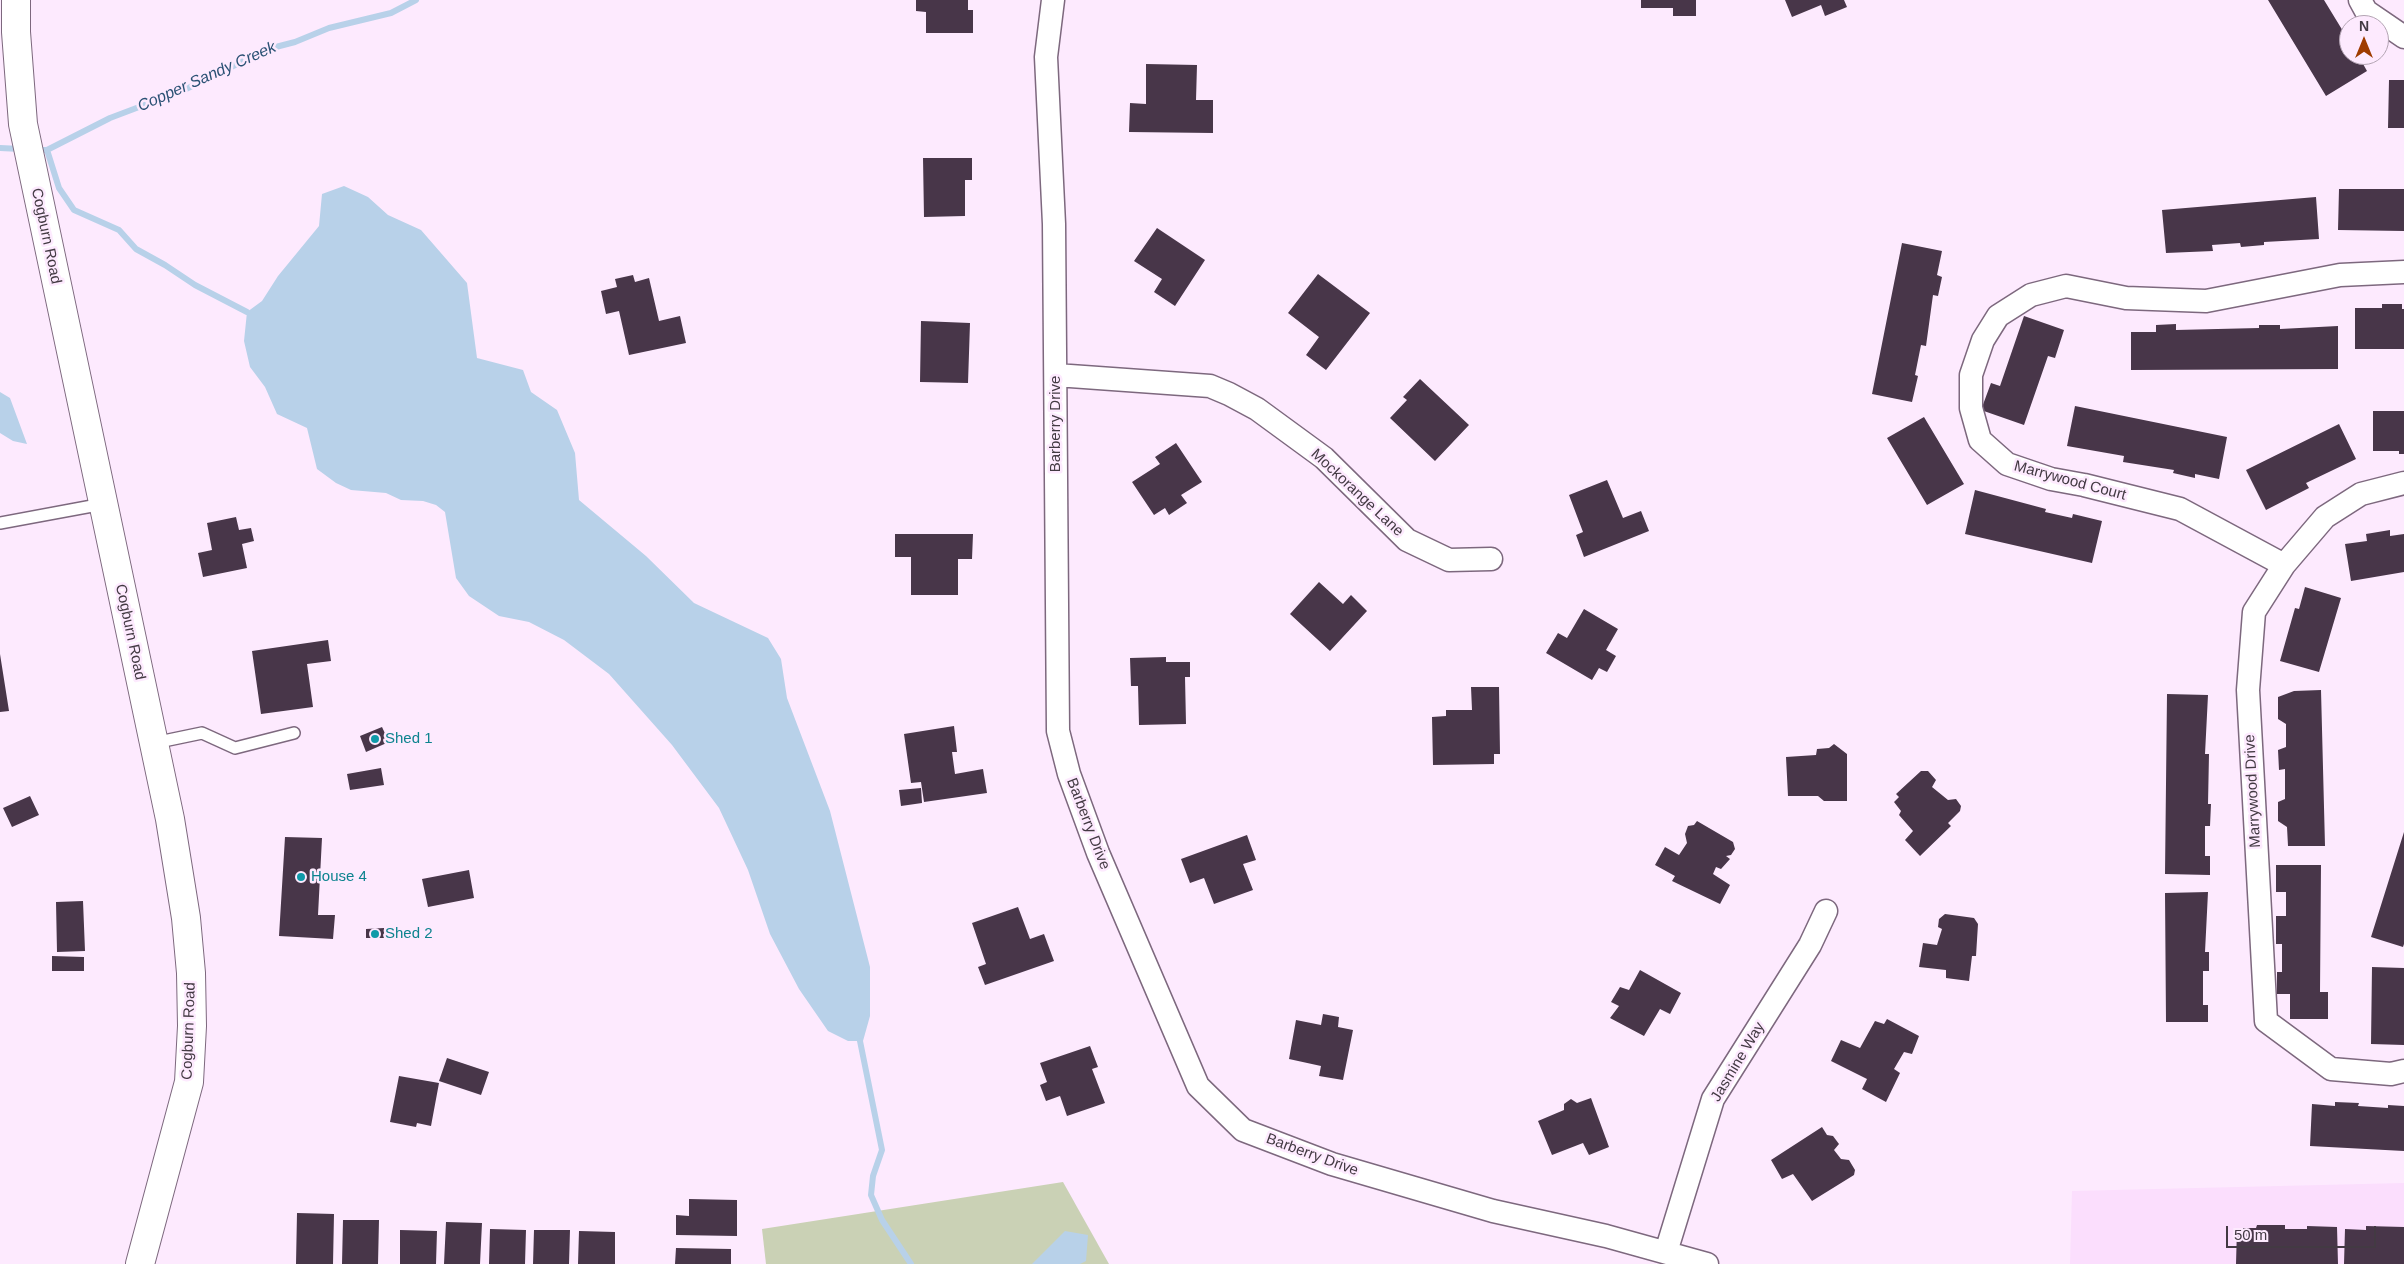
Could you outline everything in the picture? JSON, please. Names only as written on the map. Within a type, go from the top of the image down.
[{"type":"street","name":"Cogburn Road","points":[[16,0],[16,32],[23,124],[170,819],[186,918],[191,973],[192,1026],[189,1082],[140,1264]]},
{"type":"street","name":"Barberry Drive","points":[[1053,0],[1046,57],[1054,224],[1058,731],[1069,774],[1098,853],[1198,1086],[1244,1130],[1332,1164],[1493,1210],[1666,1252],[1707,1264]]},
{"type":"street","points":[[2360,0],[2366,10],[2404,37]]},
{"type":"street","name":"Marrywood Court","points":[[2284,565],[2180,509],[2084,485],[2051,479],[2007,464],[1980,440],[1971,408],[1971,375],[1983,340],[1998,316],[2030,295],[2066,286],[2126,298],[2206,301],[2340,275],[2404,272]]},
{"type":"street","name":"Mockorange Lane","points":[[1056,375],[1210,386],[1223,391],[1257,409],[1324,458],[1407,540],[1449,560],[1492,559]]},
{"type":"street","name":"Marrywood Drive","points":[[2404,483],[2361,494],[2325,518],[2284,565],[2254,612],[2248,690],[2266,1021],[2331,1069],[2391,1074],[2404,1071]]},
{"type":"street","name":"Jasmine Way","points":[[1666,1252],[1713,1099],[1810,945],[1826,911]]},
{"type":"lane","points":[[0,522],[103,504]]},
{"type":"lane","points":[[154,743],[202,733],[235,748],[294,733]]},
{"type":"shaded area","points":[[2404,1183],[2404,1264],[2070,1264],[2072,1191]]},
{"type":"green space","points":[[1063,1182],[1109,1264],[766,1264],[762,1229]]},
{"type":"water","points":[[344,186],[368,197],[388,215],[421,230],[467,283],[477,358],[523,370],[531,392],[557,410],[575,453],[579,500],[646,556],[694,603],[768,638],[781,659],[787,698],[830,811],[870,967],[870,1016],[863,1041],[848,1041],[828,1031],[799,989],[770,934],[748,870],[719,808],[672,745],[609,674],[564,640],[529,622],[499,616],[469,596],[456,578],[445,512],[436,505],[423,501],[401,500],[386,493],[351,490],[336,483],[317,469],[307,428],[277,414],[265,387],[250,367],[244,341],[247,312],[262,301],[278,276],[319,226],[322,194]]},
{"type":"water","points":[[0,392],[10,398],[27,444],[13,441],[0,433]]},
{"type":"water","points":[[1065,1231],[1088,1235],[1086,1261],[1080,1264],[1032,1264]]},
{"type":"building","points":[[916,0],[968,0],[968,10],[973,10],[973,33],[926,33],[926,12],[916,11]]},
{"type":"building","points":[[1641,0],[1696,0],[1696,16],[1673,16],[1673,8],[1641,8]]},
{"type":"building","points":[[1785,0],[1844,0],[1847,7],[1825,16],[1821,5],[1792,17]]},
{"type":"building","points":[[2268,0],[2324,0],[2339,25],[2339,65],[2364,65],[2367,71],[2326,96]]},
{"type":"building","points":[[1146,64],[1197,65],[1196,100],[1213,100],[1213,133],[1129,132],[1130,103],[1146,104]]},
{"type":"building","points":[[2389,80],[2404,80],[2404,128],[2388,128]]},
{"type":"building","points":[[923,158],[972,158],[972,180],[965,180],[965,216],[924,217]]},
{"type":"building","points":[[2339,189],[2404,189],[2404,231],[2338,230]]},
{"type":"building","points":[[2316,197],[2319,239],[2264,242],[2264,245],[2241,247],[2240,243],[2212,245],[2213,251],[2166,253],[2162,210]]},
{"type":"building","points":[[1157,228],[1205,260],[1175,306],[1154,292],[1162,279],[1134,261]]},
{"type":"building","points":[[1902,243],[1942,251],[1937,275],[1942,277],[1938,296],[1933,295],[1926,346],[1921,345],[1915,375],[1918,376],[1912,402],[1872,394]]},
{"type":"building","points":[[1318,274],[1370,313],[1326,370],[1306,355],[1319,337],[1288,313]]},
{"type":"building","points":[[633,275],[635,282],[649,278],[659,321],[680,316],[686,343],[629,355],[619,311],[606,314],[601,291],[617,287],[615,279]]},
{"type":"building","points":[[2382,304],[2402,304],[2402,309],[2404,309],[2404,349],[2355,349],[2355,308],[2382,308]]},
{"type":"building","points":[[2024,316],[2064,330],[2055,358],[2048,356],[2024,425],[1981,410],[1991,383],[2000,386]]},
{"type":"building","points":[[921,321],[970,323],[968,383],[920,382]]},
{"type":"building","points":[[2176,324],[2176,330],[2259,328],[2259,325],[2280,325],[2280,329],[2338,326],[2338,369],[2131,370],[2131,332],[2156,332],[2156,325]]},
{"type":"building","points":[[1420,379],[1469,425],[1435,461],[1390,418],[1407,400],[1403,397]]},
{"type":"building","points":[[2075,406],[2227,437],[2219,479],[2195,474],[2195,478],[2173,473],[2174,470],[2123,462],[2124,456],[2067,446]]},
{"type":"building","points":[[2373,411],[2404,411],[2404,454],[2399,454],[2399,451],[2373,451]]},
{"type":"building","points":[[1924,417],[1964,484],[1927,505],[1887,438]]},
{"type":"building","points":[[2339,424],[2356,459],[2306,483],[2309,488],[2266,510],[2246,470]]},
{"type":"building","points":[[1176,443],[1202,482],[1181,495],[1187,503],[1169,515],[1165,508],[1154,515],[1132,482],[1160,464],[1155,457]]},
{"type":"building","points":[[1607,480],[1623,518],[1641,511],[1649,531],[1584,557],[1576,535],[1583,532],[1569,495]]},
{"type":"building","points":[[1975,490],[2046,509],[2045,512],[2072,518],[2073,514],[2102,521],[2092,563],[1965,534]]},
{"type":"building","points":[[236,517],[239,530],[251,528],[254,541],[242,544],[247,568],[203,577],[198,553],[212,550],[207,523]]},
{"type":"building","points":[[2390,530],[2390,536],[2404,534],[2404,572],[2351,581],[2345,544],[2367,541],[2366,534]]},
{"type":"building","points":[[895,534],[973,534],[972,559],[958,559],[958,595],[911,595],[911,557],[895,557]]},
{"type":"building","points":[[1319,582],[1343,604],[1351,595],[1367,611],[1330,651],[1290,614]]},
{"type":"building","points":[[2305,587],[2341,598],[2319,672],[2280,661],[2295,608],[2299,609]]},
{"type":"building","points":[[1584,609],[1618,629],[1606,650],[1616,656],[1607,672],[1599,668],[1592,680],[1546,653],[1558,633],[1567,638]]},
{"type":"building","points":[[328,640],[331,661],[307,664],[313,707],[261,714],[252,651]]},
{"type":"building","points":[[0,654],[9,711],[0,712]]},
{"type":"building","points":[[1166,657],[1166,662],[1190,662],[1190,677],[1185,677],[1186,724],[1139,725],[1138,686],[1131,686],[1130,658]]},
{"type":"building","points":[[1471,687],[1499,687],[1500,754],[1494,754],[1494,764],[1433,765],[1432,717],[1446,716],[1446,710],[1472,710]]},
{"type":"building","points":[[2321,690],[2325,846],[2288,846],[2287,827],[2278,821],[2278,802],[2285,799],[2285,769],[2279,770],[2278,750],[2286,747],[2286,724],[2278,719],[2278,697],[2294,691]]},
{"type":"building","points":[[2167,694],[2208,695],[2205,754],[2209,754],[2208,804],[2211,804],[2210,826],[2205,826],[2205,856],[2210,856],[2210,875],[2165,874]]},
{"type":"building","points":[[954,726],[957,752],[952,752],[955,774],[983,769],[987,793],[924,802],[921,782],[911,783],[904,734]]},
{"type":"building","name":"Shed 1","points":[[382,727],[389,742],[366,752],[360,736]]},
{"type":"building","points":[[1834,744],[1847,754],[1847,801],[1824,801],[1818,796],[1788,796],[1786,757],[1816,755],[1817,749],[1829,748]]},
{"type":"building","points":[[381,768],[384,785],[350,790],[347,774]]},
{"type":"building","points":[[1921,771],[1928,771],[1936,780],[1932,787],[1948,800],[1956,799],[1961,806],[1960,811],[1948,823],[1951,826],[1920,856],[1905,840],[1913,831],[1899,815],[1901,811],[1894,802],[1899,797],[1896,794]]},
{"type":"building","points":[[921,788],[922,803],[901,806],[899,790]]},
{"type":"building","points":[[30,796],[39,815],[12,827],[3,808]]},
{"type":"building","points":[[1697,821],[1733,842],[1735,849],[1731,855],[1726,856],[1730,859],[1721,869],[1716,867],[1713,874],[1730,885],[1720,904],[1672,881],[1675,876],[1655,865],[1665,847],[1679,855],[1687,843],[1685,834],[1688,826],[1694,825]]},
{"type":"building","points":[[2404,832],[2404,944],[2403,947],[2371,937]]},
{"type":"building","points":[[1247,835],[1256,860],[1243,864],[1253,890],[1214,904],[1204,878],[1190,883],[1181,859]]},
{"type":"building","name":"House 4","points":[[285,837],[322,838],[318,915],[335,915],[333,939],[279,936]]},
{"type":"building","points":[[2276,865],[2321,865],[2320,992],[2328,992],[2328,1019],[2290,1019],[2290,994],[2277,994],[2277,972],[2282,972],[2282,944],[2276,944],[2276,916],[2286,916],[2286,892],[2276,892]]},
{"type":"building","points":[[469,870],[474,898],[428,907],[422,879]]},
{"type":"building","points":[[2208,892],[2205,952],[2209,952],[2209,971],[2203,971],[2203,1005],[2208,1005],[2208,1022],[2166,1022],[2165,893]]},
{"type":"building","points":[[83,901],[85,951],[57,952],[56,902]]},
{"type":"building","points":[[1018,907],[1030,939],[1044,934],[1054,961],[985,985],[978,967],[986,964],[972,923]]},
{"type":"building","points":[[1945,914],[1974,918],[1978,924],[1976,956],[1972,956],[1969,981],[1946,978],[1946,970],[1919,967],[1923,943],[1937,945],[1942,929],[1938,927],[1939,919]]},
{"type":"building","name":"Shed 2","points":[[384,928],[384,938],[366,938],[366,929]]},
{"type":"building","points":[[52,956],[84,957],[84,971],[52,971]]},
{"type":"building","points":[[2372,967],[2404,968],[2404,1045],[2371,1044]]},
{"type":"building","points":[[1640,970],[1681,993],[1670,1014],[1660,1009],[1644,1036],[1610,1018],[1619,1006],[1611,1002],[1620,987],[1629,990]]},
{"type":"building","points":[[1323,1014],[1339,1017],[1338,1027],[1353,1030],[1343,1080],[1319,1076],[1321,1066],[1289,1059],[1296,1020],[1321,1025]]},
{"type":"building","points":[[1887,1019],[1919,1036],[1912,1054],[1904,1052],[1894,1069],[1900,1073],[1886,1102],[1862,1089],[1867,1079],[1831,1061],[1841,1040],[1860,1048],[1875,1021],[1884,1024]]},
{"type":"building","points":[[1090,1046],[1098,1067],[1092,1069],[1105,1103],[1067,1116],[1060,1096],[1046,1101],[1040,1085],[1047,1082],[1040,1063]]},
{"type":"building","points":[[447,1058],[489,1072],[481,1095],[439,1081]]},
{"type":"building","points":[[399,1076],[439,1083],[431,1126],[417,1123],[416,1127],[390,1122]]},
{"type":"building","points":[[1591,1098],[1609,1147],[1589,1155],[1583,1143],[1552,1155],[1538,1121],[1564,1110],[1564,1104],[1571,1099],[1577,1103]]},
{"type":"building","points":[[2335,1102],[2359,1103],[2358,1106],[2388,1108],[2388,1105],[2404,1106],[2404,1151],[2310,1146],[2312,1104],[2335,1106]]},
{"type":"building","points":[[1822,1127],[1827,1135],[1833,1136],[1839,1144],[1834,1150],[1841,1159],[1849,1160],[1855,1170],[1854,1175],[1812,1201],[1793,1174],[1782,1179],[1771,1160]]},
{"type":"building","points":[[689,1199],[737,1200],[737,1236],[676,1235],[676,1215],[689,1216]]},
{"type":"building","points":[[297,1213],[334,1214],[333,1264],[296,1264]]},
{"type":"building","points":[[343,1220],[379,1220],[378,1264],[342,1264]]},
{"type":"building","points":[[446,1222],[482,1223],[480,1264],[444,1264]]},
{"type":"building","points":[[2257,1225],[2285,1225],[2285,1229],[2307,1229],[2307,1226],[2337,1227],[2338,1264],[2236,1264],[2237,1228],[2256,1228]]},
{"type":"building","points":[[2366,1226],[2404,1227],[2404,1264],[2344,1264],[2345,1229],[2366,1230]]},
{"type":"building","points":[[490,1229],[526,1230],[525,1264],[489,1264]]},
{"type":"building","points":[[400,1230],[437,1231],[436,1264],[400,1264]]},
{"type":"building","points":[[534,1230],[570,1230],[569,1264],[533,1264]]},
{"type":"building","points":[[579,1231],[615,1232],[615,1264],[578,1264]]},
{"type":"building","points":[[676,1248],[731,1249],[731,1264],[675,1264]]},
{"type":"waterway","name":"Copper Sandy Creek","points":[[36,150],[47,150],[110,118],[184,90],[268,49],[295,42],[329,28],[391,13],[416,0]]},
{"type":"waterway","name":"Copper Sandy Creek","points":[[0,148],[21,149]]},
{"type":"waterway","points":[[47,150],[59,188],[74,210],[119,230],[136,249],[195,285],[247,312]]},
{"type":"waterway","points":[[860,1041],[882,1150],[873,1176],[871,1195],[882,1220],[911,1264]]},
{"type":"place","name":"Shed 1","points":[[375,739]]},
{"type":"place","name":"House 4","points":[[301,877]]},
{"type":"place","name":"Shed 2","points":[[375,934]]}]
